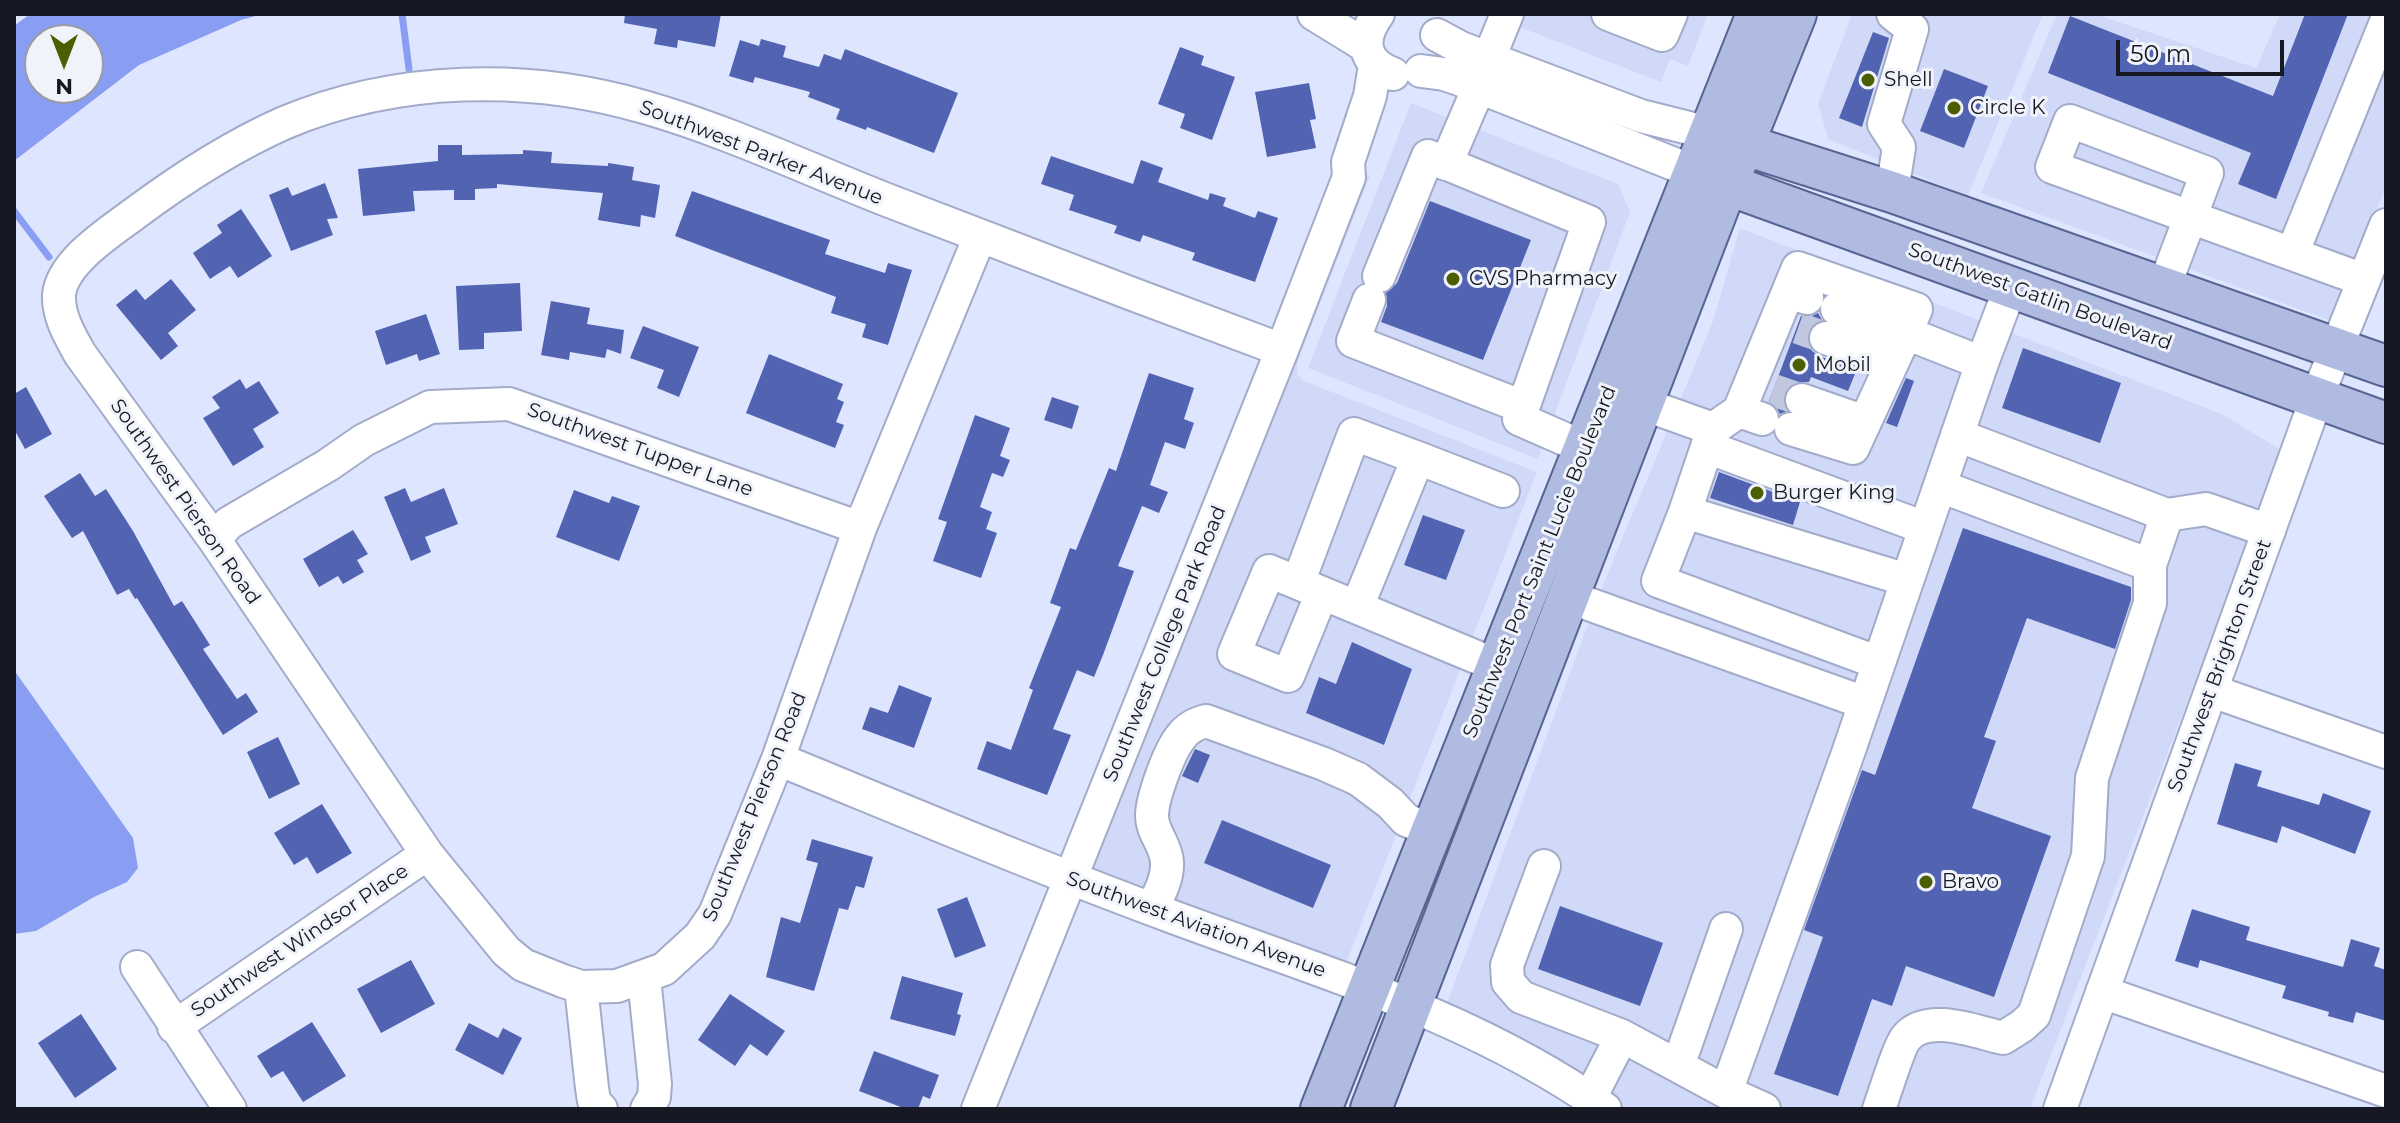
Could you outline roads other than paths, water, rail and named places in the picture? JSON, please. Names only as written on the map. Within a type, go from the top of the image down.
[{"type":"main road","name":"Southwest Port Saint Lucie Boulevard","points":[[1726,138],[1757,14]]},
{"type":"main road","name":"Southwest Port Saint Lucie Boulevard","points":[[1321,1109],[1369,989],[1419,825],[1498,666],[1585,448],[1726,138],[1796,14]]},
{"type":"main road","points":[[1726,138],[1892,192],[2386,366]]},
{"type":"main road","name":"Southwest Port Saint Lucie Boulevard","points":[[1371,1109],[1643,404],[1710,178]]},
{"type":"main road","name":"Southwest Gatlin Boulevard","points":[[1710,178],[2386,423]]},
{"type":"street","points":[[1314,14],[1391,65],[1444,74],[1484,73],[1726,138]]},
{"type":"street","points":[[1378,14],[1367,34],[1391,65]]},
{"type":"street","points":[[1446,164],[1507,14]]},
{"type":"street","points":[[1608,14],[1662,35],[1671,14]]},
{"type":"street","points":[[1892,192],[1899,147],[1884,124],[1912,29],[1893,14]]},
{"type":"street","points":[[1391,65],[1433,55],[1429,20]]},
{"type":"street","points":[[1429,20],[1449,43],[1484,73],[1710,178]]},
{"type":"street","points":[[2292,254],[2386,22]]},
{"type":"street","name":"Southwest College Park Road","points":[[978,1109],[1349,177],[1348,162],[1370,96],[1391,65]]},
{"type":"street","name":"Southwest Parker Avenue","points":[[80,354],[67,331],[59,295],[64,279],[80,257],[188,174],[284,124],[369,97],[411,90],[484,85],[559,88],[670,115],[1282,350]]},
{"type":"street","points":[[1523,407],[1353,341],[1428,156],[1589,222],[1519,419],[1585,448]]},
{"type":"street","points":[[2164,287],[2190,217],[2364,280]]},
{"type":"street","name":"Southwest Brighton Street","points":[[2060,1109],[2317,397],[2386,225]]},
{"type":"street","name":"Southwest Pierson Road","points":[[80,354],[214,539],[427,854],[506,951],[531,969],[581,987],[617,986],[664,969],[684,954],[715,914],[778,759],[860,528],[980,236]]},
{"type":"street","points":[[1639,622],[1685,512],[1755,414],[1806,314],[1798,268],[1916,309],[1853,448],[1755,414],[1643,404]]},
{"type":"street","points":[[1726,1092],[2011,286]]},
{"type":"street","points":[[1806,314],[1900,347],[1982,363]]},
{"type":"street","name":"Southwest Tupper Lane","points":[[214,539],[229,523],[328,465],[364,440],[430,407],[509,404],[860,528]]},
{"type":"street","points":[[1755,414],[1925,528]]},
{"type":"street","points":[[1498,666],[1310,588],[1354,434],[1503,491]]},
{"type":"street","points":[[1957,435],[2167,515],[2206,509],[2269,531]]},
{"type":"street","points":[[1357,607],[1418,458]]},
{"type":"street","points":[[1940,486],[2150,565]]},
{"type":"street","points":[[1685,512],[1907,580]]},
{"type":"street","points":[[1879,1109],[1905,1038],[1917,1030],[1942,1023],[2003,1038],[2034,1015],[2088,856],[2092,778],[2150,603],[2150,565],[2167,515]]},
{"type":"street","points":[[1658,581],[1879,663]]},
{"type":"street","points":[[1569,597],[1865,703]]},
{"type":"street","points":[[2212,691],[2386,752]]},
{"type":"street","points":[[1152,909],[1166,879],[1167,860],[1154,828],[1152,814],[1161,781],[1179,738],[1193,725],[1206,721],[1358,779],[1419,825]]},
{"type":"street","name":"Southwest Aviation Avenue","points":[[778,759],[1071,879],[1412,1005],[1487,1037],[1548,1070],[1597,1104]]},
{"type":"street","name":"Southwest Windsor Place","points":[[174,1027],[427,854]]},
{"type":"street","points":[[1544,866],[1507,965],[1508,982],[1521,997],[1622,1036],[1764,1109]]},
{"type":"street","points":[[1678,1066],[1726,929]]},
{"type":"street","points":[[137,967],[230,1109]]},
{"type":"street","points":[[644,978],[655,1084],[654,1097],[647,1109]]},
{"type":"street","points":[[581,987],[594,1101],[601,1109]]},
{"type":"street","points":[[2102,992],[2386,1091]]},
{"type":"street","points":[[1597,1104],[1622,1036]]},
{"type":"water","points":[[30,14],[263,14],[241,20],[139,65],[104,92],[104,24],[24,24],[24,104],[88,104],[14,161],[14,26]]},
{"type":"water","points":[[14,670],[133,838],[138,868],[127,882],[94,897],[36,931],[14,934]]},
{"type":"waterway","points":[[402,14],[409,69]]},
{"type":"waterway","points":[[14,211],[49,257]]},
{"type":"tunnel","points":[[1798,328],[1826,338]]},
{"type":"tunnel","points":[[1773,390],[1802,400]]},
{"type":"place","name":"Shell","points":[[1868,80]]},
{"type":"place","name":"Circle K","points":[[1954,108]]},
{"type":"place","name":"CVS Pharmacy","points":[[1453,279]]},
{"type":"place","name":"Mobil","points":[[1799,365]]},
{"type":"place","name":"Burger King","points":[[1757,493]]},
{"type":"place","name":"Bravo","points":[[1926,882]]}]
